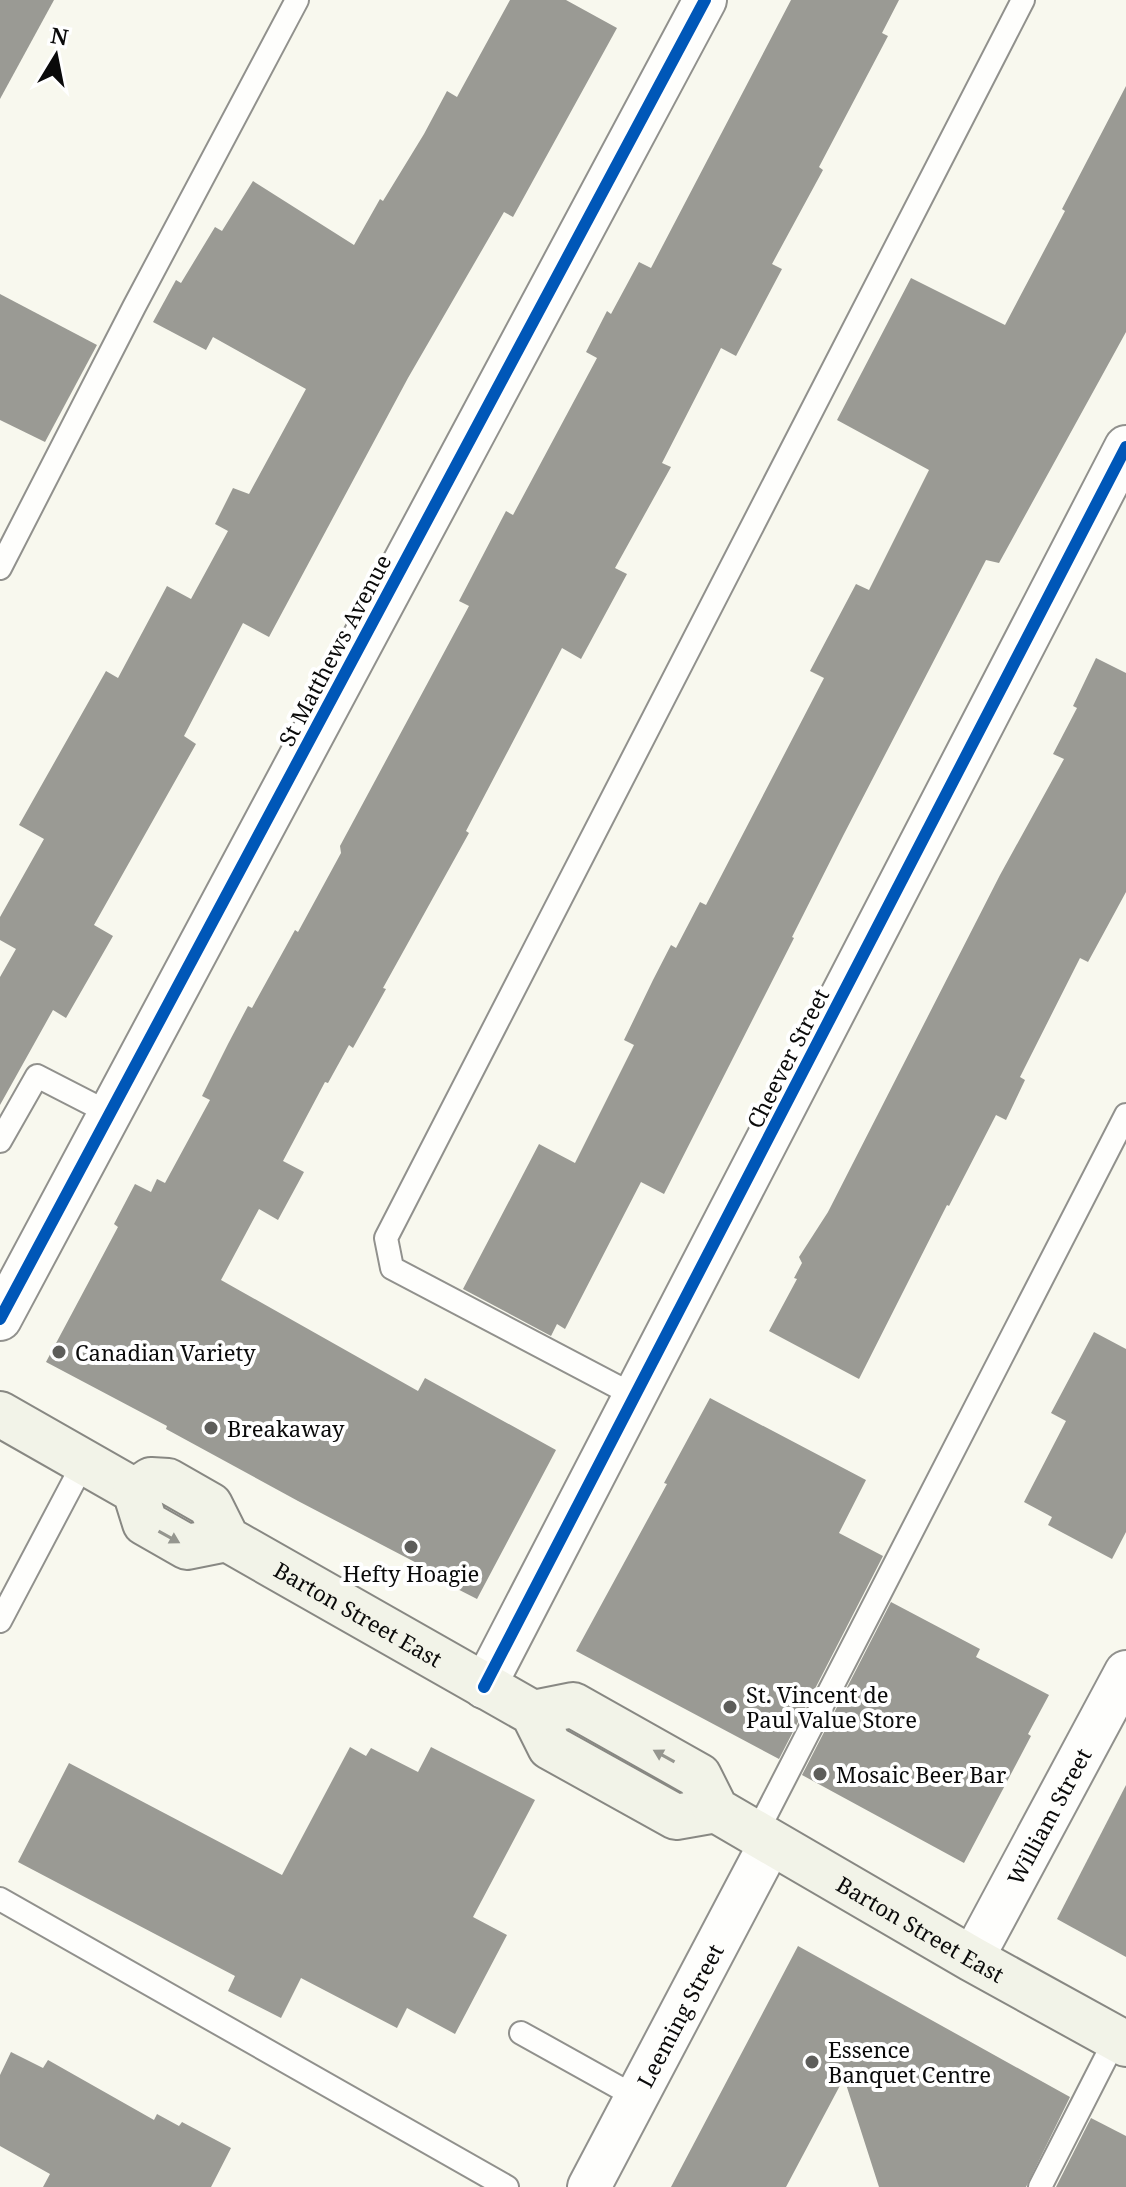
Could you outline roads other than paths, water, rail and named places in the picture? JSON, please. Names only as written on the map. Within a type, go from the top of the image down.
[{"type":"main road","name":"Barton Street East","points":[[0,1414],[135,1491],[145,1523],[187,1547],[227,1539],[533,1713],[550,1747],[676,1817],[716,1810],[972,1959],[1121,2041]]},
{"type":"street","name":"St Matthews Avenue","points":[[0,1319],[705,0]]},
{"type":"street","name":"Cheever Street","points":[[484,1687],[1126,447]]},
{"type":"street","name":"William Street","points":[[972,1959],[1126,1672]]},
{"type":"street","name":"Leeming Street","points":[[589,2187],[764,1838]]},
{"type":"lane","points":[[0,568],[297,0]]},
{"type":"lane","points":[[635,1396],[392,1268],[386,1238],[1023,0]]},
{"type":"lane","points":[[0,1141],[37,1076],[111,1114]]},
{"type":"lane","points":[[764,1838],[1126,1115]]},
{"type":"lane","points":[[0,1621],[84,1462]]},
{"type":"lane","points":[[0,1899],[507,2187]]},
{"type":"lane","points":[[521,2033],[636,2097]]},
{"type":"lane","points":[[1040,2187],[1121,2041]]},
{"type":"place","name":"Canadian Variety","points":[[59,1352]]},
{"type":"place","name":"Breakaway","points":[[211,1428]]},
{"type":"place","name":"Hefty Hoagie","points":[[411,1547]]},
{"type":"place","name":"St. Vincent de Paul Value Store","points":[[730,1707]]},
{"type":"place","name":"Mosaic Beer Bar","points":[[820,1774]]},
{"type":"place","name":"Essence Banquet Centre","points":[[812,2062]]}]
